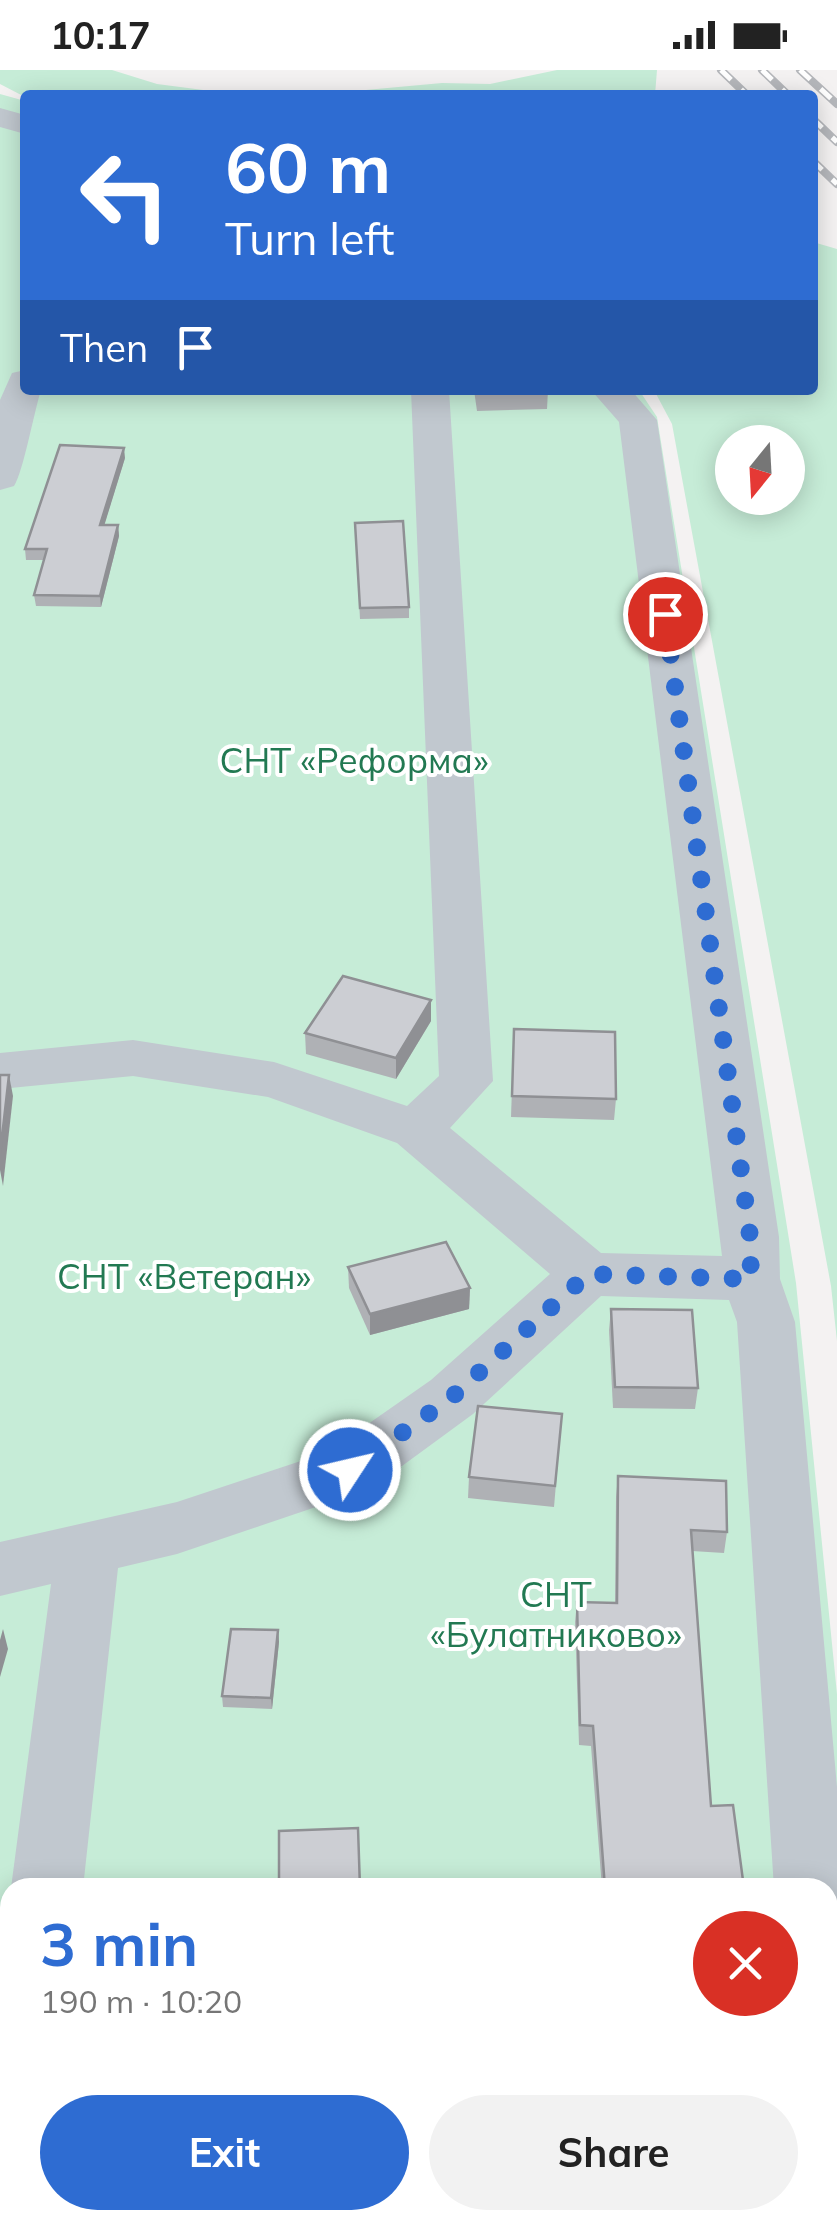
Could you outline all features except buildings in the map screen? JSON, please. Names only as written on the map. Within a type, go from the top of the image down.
[{"type":"street","points":[[0,478],[7,436],[21,395]]},
{"type":"street","points":[[416,1129],[466,1081],[430,395]]},
{"type":"street","points":[[615,395],[638,420],[750,1236],[751,1279],[766,1322],[809,1878]]},
{"type":"street","points":[[0,1071],[134,1058],[274,1080],[416,1129],[588,1274],[751,1279]]},
{"type":"street","points":[[0,1569],[178,1528],[350,1470],[452,1397],[588,1274]]},
{"type":"street","points":[[47,1878],[88,1549]]},
{"type":"green space","points":[[0,70],[112,70],[157,84],[203,90],[20,90],[20,94],[0,84]]},
{"type":"green space","points":[[557,70],[657,70],[655,90],[366,90],[442,83],[490,84]]},
{"type":"green space","points":[[0,94],[20,100],[20,395],[642,395],[657,417],[796,1283],[837,1694],[837,1878],[0,1878]]},
{"type":"green space","points":[[818,243],[837,249],[837,1341],[831,1286],[672,424],[657,395],[818,395]]},
{"type":"railway","points":[[721,70],[742,90]]},
{"type":"railway","points":[[762,70],[783,90]]},
{"type":"railway","points":[[800,70],[837,104]]},
{"type":"railway","points":[[818,124],[837,142]]},
{"type":"railway","points":[[818,166],[837,184]]},
{"type":"route","points":[[350,1470],[452,1397],[588,1274],[751,1279],[750,1236],[665,614]]},
{"type":"park label","name":"СНТ «Реформа»","points":[[354,760]]},
{"type":"park label","name":"СНТ «Ветеран»","points":[[184,1276]]},
{"type":"park label","name":"СНТ «Булатниково»","points":[[556,1614]]}]
